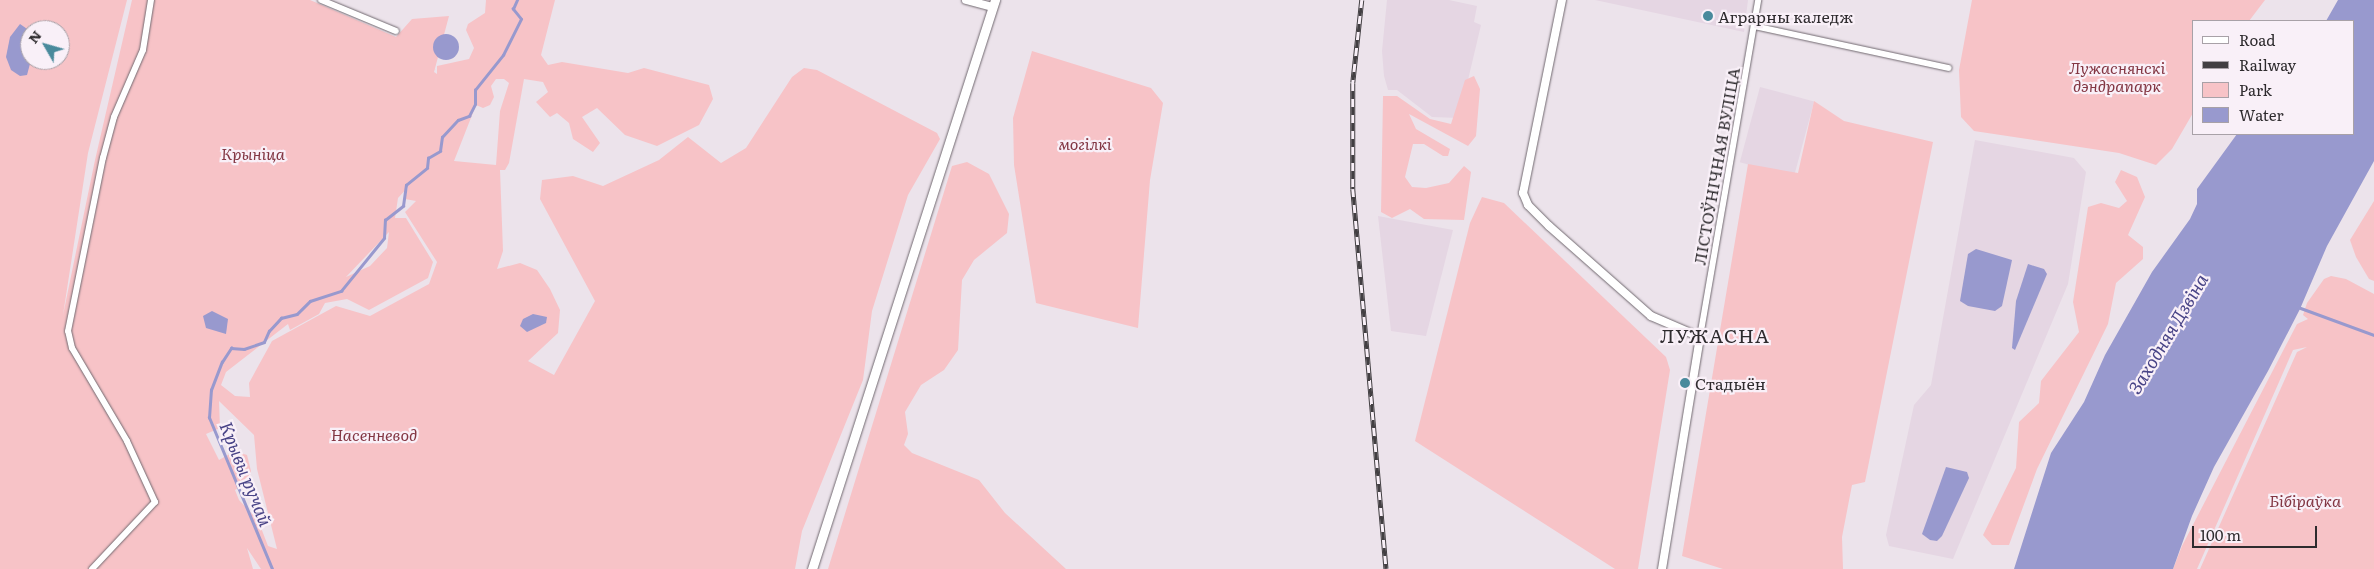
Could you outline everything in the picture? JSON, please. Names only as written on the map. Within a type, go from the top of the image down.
[{"type":"main road","points":[[812,569],[994,4]]},
{"type":"street","points":[[92,569],[155,502],[127,441],[72,348],[68,331],[103,158],[114,117],[143,50],[151,0]]},
{"type":"street","points":[[321,0],[396,31]]},
{"type":"street","points":[[966,0],[994,4]]},
{"type":"street","points":[[1562,0],[1522,193],[1528,204],[1549,226],[1650,316],[1669,327],[1700,337],[1662,569]]},
{"type":"street","name":"ЛІСТОЎНІЧНАЯ ВУЛІЦА","points":[[1700,337],[1758,0]]},
{"type":"street","points":[[1754,26],[1949,68]]},
{"type":"shaded area","points":[[1387,0],[1449,0],[1477,6],[1474,22],[1481,25],[1459,118],[1432,117],[1397,90],[1388,90],[1384,76],[1382,51]]},
{"type":"shaded area","name":"Аграрны каледж","points":[[1595,0],[1748,0],[1744,32]]},
{"type":"shaded area","points":[[1760,87],[1814,101],[1794,177],[1740,162]]},
{"type":"shaded area","points":[[1975,140],[2074,158],[2086,172],[2068,284],[1953,559],[1889,546],[1886,535],[1914,405],[1931,385]]},
{"type":"shaded area","points":[[1378,216],[1453,230],[1426,336],[1391,331]]},
{"type":"green space","points":[[0,0],[127,0],[88,153],[63,315],[95,160],[132,0],[310,0],[396,37],[412,19],[449,16],[434,72],[437,74],[437,66],[469,59],[474,48],[466,30],[468,24],[485,13],[486,0],[555,0],[541,55],[548,65],[562,62],[628,73],[644,68],[709,85],[713,99],[699,125],[657,146],[625,135],[597,108],[582,117],[600,143],[593,152],[573,139],[569,123],[557,113],[550,117],[536,102],[548,92],[543,82],[524,79],[509,163],[505,170],[500,170],[503,251],[497,269],[520,263],[537,270],[550,289],[560,310],[558,333],[528,361],[554,375],[595,301],[540,199],[542,180],[573,176],[603,186],[659,160],[688,137],[721,163],[746,148],[792,77],[804,68],[817,70],[937,133],[940,139],[908,195],[872,311],[863,380],[802,531],[795,569],[261,569],[247,548],[253,569],[0,569]],"holes":[[[496,79],[504,79],[509,83],[500,111],[496,165],[454,161],[476,105],[483,108],[490,105],[494,97],[491,86]],[[408,187],[405,199],[416,201],[405,212],[437,262],[429,284],[370,316],[336,306],[272,341],[249,383],[250,397],[235,396],[221,385],[226,372],[288,324],[290,330],[319,314],[325,303],[347,299],[369,310],[428,278],[433,262],[406,218],[395,218],[398,198]],[[389,232],[387,248],[370,266],[346,277]],[[219,401],[254,435],[257,469],[277,549],[268,546],[258,520],[239,500],[235,490],[247,482],[251,471],[247,455],[235,451],[219,460],[206,434],[220,428]]]},
{"type":"green space","name":"Лужаснянскі дэндрапарк","points":[[1972,0],[2265,0],[2250,20],[2192,20],[2192,115],[2172,149],[2156,165],[2119,153],[1974,131],[1961,117],[1959,70]]},
{"type":"green space","name":"могілкі","points":[[1032,51],[1151,88],[1163,103],[1150,180],[1138,328],[1036,303],[1014,165],[1013,118]]},
{"type":"green space","points":[[1474,76],[1480,89],[1476,136],[1468,146],[1409,114],[1416,129],[1450,149],[1448,156],[1443,156],[1424,144],[1413,144],[1405,177],[1412,187],[1426,188],[1449,183],[1464,166],[1471,172],[1464,220],[1424,219],[1410,209],[1392,218],[1381,212],[1383,96],[1397,96],[1430,119],[1451,124],[1465,80]]},
{"type":"green space","points":[[1814,101],[1844,121],[1933,142],[1865,482],[1852,485],[1842,537],[1843,569],[1723,569],[1682,556],[1748,164],[1798,173]]},
{"type":"green space","points":[[967,162],[989,174],[1009,214],[1007,233],[974,260],[962,280],[958,350],[944,370],[921,385],[905,412],[908,434],[904,445],[912,453],[979,480],[1005,513],[1066,569],[828,569],[952,166]]},
{"type":"green space","points":[[2121,170],[2137,177],[2145,197],[2128,235],[2143,247],[2143,259],[2116,283],[2108,324],[2037,469],[2009,545],[1992,545],[1983,535],[2016,468],[2019,422],[2039,403],[2041,381],[2079,332],[2073,302],[2088,207],[2101,203],[2119,208],[2127,201],[2115,182]]},
{"type":"green space","points":[[1482,197],[1504,203],[1666,357],[1670,370],[1638,569],[1615,569],[1415,441],[1470,223]]},
{"type":"green space","points":[[2374,201],[2374,281],[2369,279],[2356,257],[2350,240]]},
{"type":"green space","name":"Бібіраўка","points":[[2331,276],[2346,279],[2374,294],[2374,569],[2200,569],[2297,352],[2307,347],[2293,350],[2197,569],[2173,569],[2182,546],[2297,324],[2308,319],[2303,315],[2307,303],[2324,279]]},
{"type":"water","name":"Заходняя Дзвіна","points":[[2338,0],[2374,0],[2374,161],[2327,246],[2300,309],[2268,371],[2214,467],[2192,516],[2173,569],[2014,569],[2051,453],[2084,402],[2105,355],[2152,272],[2190,219],[2197,204],[2197,189],[2236,135],[2354,135],[2354,20],[2327,20]]},
{"type":"water","points":[[20,24],[20,70],[28,70],[27,75],[20,76],[11,70],[6,57],[10,37]]},
{"type":"water","points":[[446,34],[455,38],[459,47],[455,56],[446,60],[437,56],[433,47],[437,38]]},
{"type":"water","points":[[1976,249],[2012,260],[2002,306],[1995,311],[1968,306],[1960,301],[1968,254]]},
{"type":"water","points":[[2028,264],[2044,269],[2047,274],[2015,350],[2012,348],[2016,301]]},
{"type":"water","points":[[212,311],[228,319],[226,334],[206,328],[203,316]]},
{"type":"water","points":[[533,314],[547,317],[546,323],[527,332],[520,326],[523,319]]},
{"type":"water","points":[[1946,467],[1967,472],[1969,478],[1942,536],[1937,541],[1930,540],[1922,534]]},
{"type":"waterway","name":"Крывы ручай","points":[[272,569],[209,418],[211,390],[222,362],[231,348],[244,349],[264,342],[269,331],[281,318],[297,314],[310,301],[341,291],[384,238],[385,220],[403,206],[406,185],[427,168],[428,158],[440,151],[442,137],[458,120],[469,116],[475,104],[475,90],[503,55],[521,19],[513,9],[517,0]]},
{"type":"waterway","points":[[2298,307],[2374,335]]},
{"type":"railway","points":[[1362,0],[1353,83],[1353,189],[1386,569]]},
{"type":"place","name":"Аграрны каледж","points":[[1708,16]]},
{"type":"place","name":"Стадыён","points":[[1685,383]]},
{"type":"district","name":"ЛУЖАСНА","points":[[1715,336]]},
{"type":"park label","name":"Крыніца","points":[[253,153]]},
{"type":"park label","name":"Насенневод","points":[[374,434]]}]
